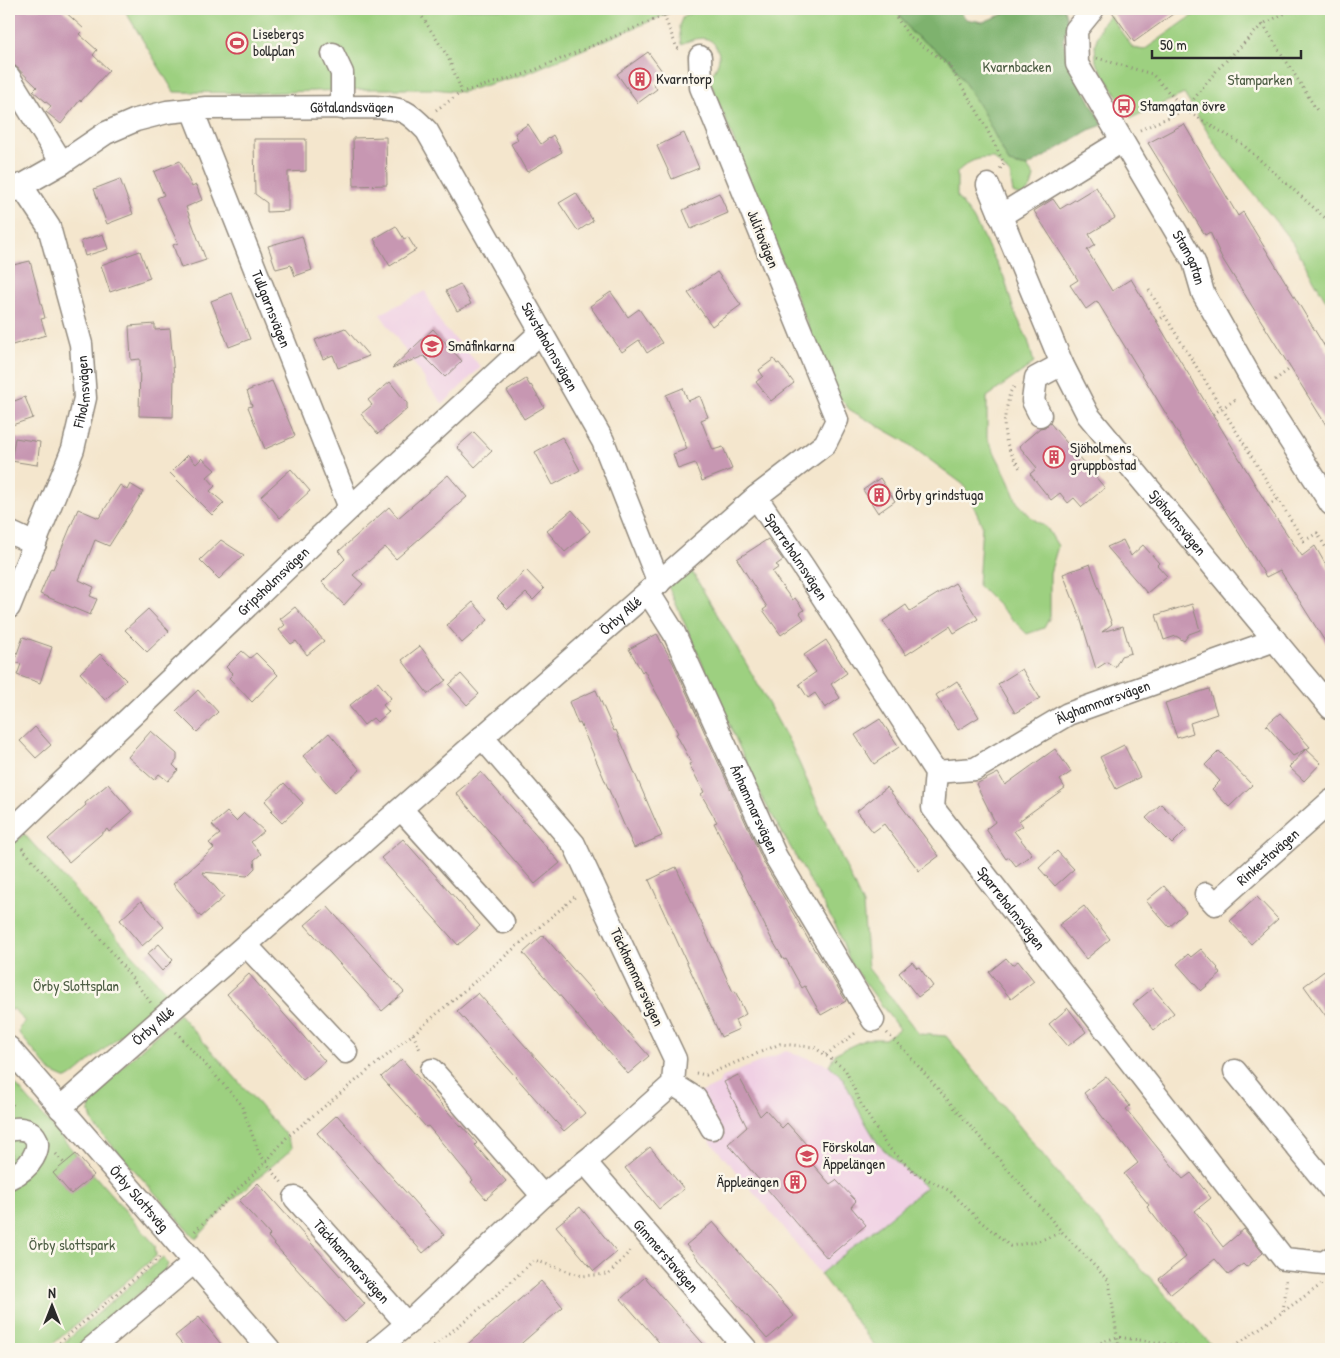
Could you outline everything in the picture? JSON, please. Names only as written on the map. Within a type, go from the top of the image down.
[{"type":"street","name":"Stamgatan","points":[[1093,9],[1076,30],[1077,64],[1194,262],[1203,293],[1257,389],[1331,504]]},
{"type":"street","points":[[332,54],[342,73],[342,108]]},
{"type":"street","name":"Julitavägen","points":[[700,57],[701,87],[837,420]]},
{"type":"street","points":[[9,77],[62,163]]},
{"type":"street","name":"Götalandsvägen","points":[[15,189],[62,163],[106,133],[136,120],[167,112],[192,110],[395,108],[412,115],[418,122]]},
{"type":"street","name":"Tullgarnsvägen","points":[[192,110],[350,508]]},
{"type":"street","name":"Sävstaholmsvägen","points":[[418,122],[427,131],[603,440],[653,588]]},
{"type":"street","points":[[1000,216],[1122,141]]},
{"type":"street","name":"Sjöholmsvägen","points":[[988,186],[1062,364],[1088,415],[1275,640],[1327,695]]},
{"type":"street","name":"Fiholmsvägen","points":[[9,607],[73,449],[85,398],[81,344],[48,227],[15,189]]},
{"type":"street","name":"Gripsholmsvägen","points":[[9,833],[350,508],[541,332]]},
{"type":"street","points":[[1040,415],[1033,401],[1036,378],[1062,364]]},
{"type":"street","name":"Örby Allé","points":[[33,1134],[756,497],[826,444],[837,420]]},
{"type":"street","name":"Sparreholmsvägen","points":[[756,497],[810,576],[936,772],[933,808],[1284,1259]]},
{"type":"street","points":[[9,532],[35,544]]},
{"type":"street","name":"Ånhammarsvägen","points":[[653,588],[776,857],[873,1020]]},
{"type":"street","name":"Älghammarsvägen","points":[[936,772],[975,769],[1068,714],[1275,640]]},
{"type":"street","name":"Täckhammarsvägen","points":[[482,738],[574,844],[675,1059],[674,1076]]},
{"type":"street","name":"Rinkestavägen","points":[[1206,894],[1215,904],[1331,801]]},
{"type":"street","points":[[401,809],[504,922]]},
{"type":"street","points":[[246,945],[346,1052]]},
{"type":"street","name":"Örby Slottsväg","points":[[9,1048],[269,1349]]},
{"type":"street","points":[[432,1070],[543,1196]]},
{"type":"street","points":[[1235,1071],[1331,1189]]},
{"type":"street","points":[[377,1349],[407,1324],[543,1196],[585,1162],[674,1076],[695,1098],[712,1128]]},
{"type":"street","points":[[9,1130],[23,1128],[33,1134],[37,1142],[33,1159],[22,1170],[9,1178]]},
{"type":"street","name":"Gimmerstavägen","points":[[585,1162],[746,1349]]},
{"type":"street","name":"Täckhammarsvägen","points":[[295,1198],[407,1324]]},
{"type":"street","points":[[1284,1259],[1324,1262],[1331,1258]]},
{"type":"street","points":[[91,1349],[194,1262]]},
{"type":"path","points":[[417,9],[448,57],[462,92]]},
{"type":"path","points":[[418,122],[462,92],[525,74],[664,16],[687,9]]},
{"type":"path","points":[[891,9],[908,35],[948,64],[979,114],[1004,162],[988,186]]},
{"type":"path","points":[[1122,141],[1134,132],[1185,110],[1217,70],[1263,24],[1294,9]]},
{"type":"path","points":[[664,16],[677,48],[700,57]]},
{"type":"path","points":[[1263,24],[1318,112]]},
{"type":"path","points":[[1090,56],[1152,74],[1185,110],[1242,144],[1331,223]]},
{"type":"path","points":[[1148,290],[1304,542],[1317,533],[1331,556]]},
{"type":"path","points":[[1157,321],[1165,316]]},
{"type":"path","points":[[1324,344],[1331,340]]},
{"type":"path","points":[[1021,470],[1011,454],[1003,432],[1007,406],[1011,389],[1020,381],[1036,378]]},
{"type":"path","points":[[1268,506],[1278,499]]},
{"type":"path","points":[[52,1349],[177,1242],[194,1233],[288,1137],[592,882]]},
{"type":"path","points":[[826,1055],[873,1020],[906,1052],[1062,1232],[1109,1282],[1119,1349]]},
{"type":"path","points":[[674,1076],[706,1074],[780,1044],[814,1047],[845,1069],[862,1106],[886,1145],[915,1172],[950,1191],[979,1220],[1010,1246],[1036,1242],[1062,1232]]},
{"type":"path","points":[[430,1349],[500,1292],[534,1260],[582,1276],[609,1274],[646,1234]]},
{"type":"path","points":[[1283,1311],[1286,1289],[1284,1259]]},
{"type":"path","points":[[1215,1349],[1236,1344],[1323,1283]]},
{"type":"path","points":[[1082,1349],[1117,1337],[1205,1349]]},
{"type":"shaded area","name":"Småfinkarna","points":[[425,291],[441,324],[481,367],[443,404],[427,385],[380,314]]},
{"type":"shaded area","name":"Förskolan Äppelängen","points":[[786,1051],[829,1065],[843,1078],[861,1115],[905,1170],[926,1187],[820,1274],[780,1223],[697,1126],[685,1100],[719,1084],[721,1078]]},
{"type":"green space","points":[[124,9],[679,9],[525,74],[462,92],[434,89],[371,89],[258,93],[174,92]]},
{"type":"green space","points":[[702,9],[896,9],[911,32],[951,61],[983,112],[1009,163],[1027,167],[1034,177],[1031,187],[1023,197],[1013,193],[1010,174],[993,158],[978,159],[970,162],[957,172],[957,197],[973,218],[1004,277],[1014,311],[1028,340],[1034,363],[987,397],[987,438],[1017,502],[1032,518],[1047,528],[1058,546],[1050,573],[1050,617],[1044,628],[1027,634],[978,585],[982,525],[964,485],[903,440],[850,410],[834,391],[710,81],[718,62],[719,55],[716,47],[709,40],[700,38],[681,44],[679,26],[683,16]]},
{"type":"green space","name":"Kvarnbacken","points":[[896,9],[958,9],[966,19],[983,22],[1016,9],[1064,9],[1068,22],[1063,41],[1070,63],[1103,125],[1089,130],[1027,167],[1009,163],[983,112],[951,61],[911,32]]},
{"type":"green space","name":"Stamparken","points":[[1202,9],[1331,9],[1331,309],[1292,242],[1218,149],[1184,94],[1131,118],[1096,62],[1095,44],[1101,26],[1109,15],[1133,48],[1144,50]]},
{"type":"green space","points":[[691,570],[791,745],[863,905],[868,968],[919,1034],[946,1036],[1084,1205],[1215,1349],[877,1349],[820,1274],[926,1187],[878,1144],[843,1078],[829,1065],[836,1053],[866,1039],[885,1039],[899,1029],[850,962],[837,928],[761,796],[668,586]]},
{"type":"green space","name":"Örby Slottsplan","points":[[24,834],[169,995],[67,1079],[51,1072],[19,1033],[20,1027],[25,1022],[14,1009],[9,1011],[9,848]]},
{"type":"green space","points":[[179,1014],[284,1133],[293,1148],[231,1201],[196,1239],[94,1125],[89,1108],[90,1097]]},
{"type":"green space","name":"Örby slottspark","points":[[9,1077],[155,1245],[156,1256],[47,1349],[9,1349]]},
{"type":"green space","points":[[163,1257],[168,1264],[165,1271],[74,1349],[57,1349]]},
{"type":"building","points":[[9,9],[62,9],[84,29],[79,34],[97,50],[93,55],[109,70],[80,100],[61,124],[46,112],[51,106],[33,91],[37,87],[9,60]]},
{"type":"building","points":[[1110,9],[1180,9],[1134,42]]},
{"type":"building","name":"Kvarntorp","points":[[648,52],[665,75],[653,83],[657,89],[638,103],[617,74]]},
{"type":"building","points":[[528,124],[541,144],[553,135],[562,152],[527,172],[511,144],[518,140],[515,133]]},
{"type":"building","points":[[1184,124],[1238,216],[1243,212],[1331,357],[1331,433],[1222,258],[1210,232],[1205,235],[1148,143]]},
{"type":"building","points":[[684,133],[699,168],[672,179],[657,146]]},
{"type":"building","points":[[386,137],[387,185],[354,186],[353,138]]},
{"type":"building","points":[[254,139],[306,139],[306,171],[288,172],[288,211],[267,212],[267,203],[255,194]]},
{"type":"building","points":[[180,161],[192,187],[196,185],[202,200],[186,207],[206,260],[181,268],[173,245],[178,243],[157,198],[164,195],[154,172]]},
{"type":"building","points":[[120,179],[133,214],[107,224],[94,189]]},
{"type":"building","points":[[1096,187],[1115,218],[1089,234],[1095,245],[1087,250],[1112,291],[1131,279],[1268,506],[1302,556],[1315,546],[1331,574],[1331,651],[1280,570],[1266,577],[1097,301],[1086,309],[1070,285],[1078,280],[1034,211],[1053,199],[1060,209]]},
{"type":"building","points":[[576,193],[593,221],[578,231],[559,203]]},
{"type":"building","points":[[719,193],[728,213],[691,229],[683,210]]},
{"type":"building","points":[[396,226],[404,239],[408,237],[416,250],[390,266],[374,239]]},
{"type":"building","points":[[103,234],[108,249],[85,256],[81,241]]},
{"type":"building","points":[[302,236],[312,270],[295,276],[291,265],[276,269],[268,246]]},
{"type":"building","points":[[140,251],[150,278],[110,292],[101,265]]},
{"type":"building","points":[[30,261],[45,318],[41,319],[46,335],[9,346],[9,266]]},
{"type":"building","points":[[717,272],[741,305],[712,326],[688,293]]},
{"type":"building","points":[[460,284],[471,304],[457,311],[446,291]]},
{"type":"building","points":[[611,292],[628,317],[639,309],[662,343],[647,353],[639,340],[622,352],[590,306]]},
{"type":"building","points":[[232,293],[250,339],[229,347],[211,301]]},
{"type":"building","points":[[155,324],[155,330],[170,329],[174,376],[173,417],[139,416],[140,359],[131,360],[129,326]]},
{"type":"building","points":[[345,328],[369,356],[338,368],[333,355],[323,359],[315,340]]},
{"type":"building","points":[[433,329],[462,361],[445,377],[424,356],[392,368]]},
{"type":"building","points":[[774,359],[794,383],[771,401],[756,382],[763,376],[759,370]]},
{"type":"building","points":[[526,379],[544,407],[524,419],[507,391]]},
{"type":"building","points":[[272,381],[295,436],[265,449],[248,407],[252,406],[247,391]]},
{"type":"building","points":[[390,382],[407,403],[407,409],[378,434],[361,414],[372,405],[368,400]]},
{"type":"building","points":[[683,388],[688,401],[700,396],[708,417],[701,420],[713,450],[723,447],[732,469],[702,481],[695,463],[678,469],[673,454],[687,449],[666,395]]},
{"type":"building","points":[[25,397],[33,418],[9,426],[9,403]]},
{"type":"building","name":"Sjöholmens gruppbostad","points":[[1050,423],[1105,488],[1082,507],[1074,498],[1068,503],[1060,493],[1051,500],[1030,474],[1037,468],[1019,446],[1040,428]]},
{"type":"building","points":[[474,432],[492,451],[475,467],[457,447]]},
{"type":"building","points":[[562,437],[580,470],[553,485],[535,452]]},
{"type":"building","points":[[15,438],[40,442],[37,465],[11,461]]},
{"type":"building","points":[[188,455],[196,464],[202,458],[215,470],[207,477],[215,486],[210,491],[224,503],[212,515],[170,473]]},
{"type":"building","points":[[291,469],[310,491],[280,518],[261,496]]},
{"type":"building","points":[[448,475],[467,497],[396,559],[385,547],[353,575],[363,584],[344,605],[322,582],[345,559],[339,551],[389,507],[398,518]]},
{"type":"building","name":"Örby grindstuga","points":[[880,478],[895,501],[878,513],[863,490]]},
{"type":"building","points":[[130,484],[143,492],[109,546],[95,540],[79,580],[94,587],[90,596],[97,599],[90,615],[40,594],[51,568],[53,569],[78,509],[99,518],[120,485],[127,490]]},
{"type":"building","points":[[572,510],[590,531],[565,552],[547,531]]},
{"type":"building","points":[[768,539],[783,560],[776,565],[779,567],[772,572],[792,600],[795,598],[804,610],[800,613],[804,619],[781,635],[763,610],[767,607],[737,559]]},
{"type":"building","points":[[221,540],[244,555],[219,579],[200,560]]},
{"type":"building","points":[[1123,540],[1131,556],[1143,545],[1159,563],[1157,565],[1167,576],[1147,593],[1107,547]]},
{"type":"building","points":[[1090,564],[1112,624],[1102,632],[1123,626],[1131,653],[1121,656],[1115,667],[1107,662],[1096,669],[1080,617],[1063,574]]},
{"type":"building","points":[[526,570],[544,589],[533,600],[526,593],[508,609],[497,598]]},
{"type":"building","points":[[955,583],[978,619],[954,633],[950,626],[906,655],[883,621],[906,605],[910,611]]},
{"type":"building","points":[[473,602],[488,620],[462,643],[447,625]]},
{"type":"building","points":[[1192,604],[1200,630],[1189,634],[1184,641],[1176,636],[1164,640],[1156,615]]},
{"type":"building","points":[[295,607],[324,641],[307,655],[296,641],[291,644],[279,630],[285,625],[280,619]]},
{"type":"building","points":[[148,609],[169,631],[147,652],[125,630]]},
{"type":"building","points":[[657,634],[673,663],[764,863],[846,1001],[821,1015],[805,986],[802,988],[786,959],[784,960],[771,938],[714,823],[717,822],[701,794],[704,792],[689,764],[692,763],[676,734],[678,733],[644,670],[642,672],[629,649]]},
{"type":"building","points":[[23,637],[52,647],[40,683],[17,675],[21,664],[14,662]]},
{"type":"building","points":[[826,640],[847,673],[831,684],[840,698],[825,708],[815,693],[808,698],[799,684],[816,672],[804,655]]},
{"type":"building","points":[[420,646],[446,680],[428,694],[402,660]]},
{"type":"building","points":[[242,651],[250,658],[256,653],[278,675],[252,702],[229,678],[233,674],[226,667]]},
{"type":"building","points":[[100,654],[126,680],[105,700],[80,673]]},
{"type":"building","points":[[1022,669],[1040,698],[1015,713],[998,684]]},
{"type":"building","points":[[461,674],[479,694],[467,705],[449,685]]},
{"type":"building","points":[[957,681],[979,717],[958,730],[936,695]]},
{"type":"building","points":[[378,682],[391,698],[383,705],[389,712],[377,722],[373,718],[364,725],[349,706]]},
{"type":"building","points":[[1209,689],[1217,714],[1190,723],[1193,733],[1177,738],[1165,703]]},
{"type":"building","points":[[198,690],[218,712],[197,732],[176,711]]},
{"type":"building","points":[[596,690],[614,731],[616,730],[662,836],[634,848],[580,723],[578,724],[569,702]]},
{"type":"building","points":[[1280,713],[1310,747],[1293,756],[1266,725]]},
{"type":"building","points":[[880,719],[899,747],[874,764],[855,735]]},
{"type":"building","points":[[35,727],[51,745],[36,758],[20,741]]},
{"type":"building","points":[[151,731],[177,754],[177,760],[173,765],[178,770],[168,781],[159,774],[154,780],[128,757]]},
{"type":"building","points":[[329,733],[360,770],[335,792],[303,756]]},
{"type":"building","points":[[1124,745],[1140,777],[1116,789],[1100,757]]},
{"type":"building","points":[[1055,749],[1071,772],[1060,780],[1065,788],[1019,821],[1023,826],[1014,831],[1032,854],[1016,866],[1009,857],[1006,859],[986,829],[995,822],[976,784],[998,773],[1005,785]]},
{"type":"building","points":[[1306,749],[1321,763],[1304,781],[1289,767]]},
{"type":"building","points":[[1219,751],[1252,785],[1229,807],[1212,789],[1220,781],[1205,765]]},
{"type":"building","points":[[481,772],[560,863],[535,884],[456,793]]},
{"type":"building","points":[[284,783],[303,803],[282,823],[271,812],[273,810],[265,801]]},
{"type":"building","points":[[108,784],[132,812],[109,832],[107,829],[69,862],[48,839],[86,805],[85,803]]},
{"type":"building","points":[[887,787],[939,856],[919,871],[884,824],[873,832],[857,811]]},
{"type":"building","points":[[1161,804],[1187,829],[1172,844],[1146,818]]},
{"type":"building","points":[[227,812],[236,821],[244,813],[264,831],[251,842],[261,854],[254,860],[255,868],[247,876],[202,872],[224,897],[201,917],[173,884],[214,848],[209,843],[220,834],[212,825]]},
{"type":"building","points":[[403,839],[480,926],[458,945],[381,858]]},
{"type":"building","points":[[1057,851],[1074,869],[1055,886],[1039,868]]},
{"type":"building","points":[[676,867],[733,992],[735,991],[746,1014],[735,1020],[739,1029],[721,1037],[649,880]]},
{"type":"building","points":[[1164,886],[1186,912],[1169,927],[1146,901]]},
{"type":"building","points":[[1257,897],[1278,919],[1251,944],[1230,921]]},
{"type":"building","points":[[141,901],[164,927],[142,946],[120,920]]},
{"type":"building","points":[[327,906],[404,992],[382,1011],[305,925]]},
{"type":"building","points":[[1084,906],[1110,939],[1086,959],[1059,925]]},
{"type":"building","points":[[543,935],[649,1056],[628,1074],[523,953]]},
{"type":"building","points":[[159,944],[173,960],[162,971],[147,954]]},
{"type":"building","points":[[1201,949],[1221,974],[1201,991],[1177,964],[1188,954],[1191,957]]},
{"type":"building","points":[[1006,958],[1012,965],[1018,961],[1034,981],[1011,999],[989,972]]},
{"type":"building","points":[[912,962],[917,968],[919,967],[933,986],[918,997],[899,973]]},
{"type":"building","points":[[1331,966],[1331,1023],[1304,986]]},
{"type":"building","points":[[249,974],[325,1061],[303,1080],[227,994]]},
{"type":"building","points":[[1153,988],[1174,1013],[1154,1030],[1133,1004]]},
{"type":"building","points":[[478,993],[585,1113],[564,1131],[457,1011]]},
{"type":"building","points":[[1068,1008],[1086,1032],[1068,1046],[1049,1024]]},
{"type":"building","points":[[402,1059],[477,1143],[475,1145],[506,1181],[486,1199],[471,1182],[473,1180],[428,1126],[426,1127],[381,1077]]},
{"type":"building","name":"Äppleängen","points":[[738,1075],[760,1116],[766,1110],[782,1128],[787,1123],[806,1144],[800,1150],[830,1184],[836,1180],[856,1201],[851,1207],[866,1225],[827,1258],[728,1144],[747,1127],[724,1082]]},
{"type":"building","points":[[1106,1076],[1130,1106],[1126,1109],[1183,1179],[1191,1173],[1211,1198],[1195,1211],[1223,1247],[1244,1229],[1263,1253],[1246,1267],[1243,1264],[1229,1275],[1215,1259],[1171,1294],[1159,1279],[1186,1257],[1124,1174],[1138,1163],[1084,1093]]},
{"type":"building","points":[[337,1115],[444,1235],[423,1253],[317,1133]]},
{"type":"building","points":[[650,1147],[684,1189],[659,1209],[625,1168]]},
{"type":"building","points":[[76,1154],[94,1175],[71,1194],[53,1173]]},
{"type":"building","points":[[258,1183],[365,1304],[345,1322],[268,1237],[270,1235],[239,1201]]},
{"type":"building","points":[[580,1207],[617,1252],[594,1271],[556,1226]]},
{"type":"building","points":[[713,1222],[794,1316],[767,1339],[686,1245]]},
{"type":"building","points":[[645,1277],[708,1349],[665,1349],[621,1299]]},
{"type":"building","points":[[541,1281],[563,1307],[515,1349],[462,1349]]},
{"type":"building","points":[[199,1317],[225,1349],[186,1349],[175,1336]]},
{"type":"place","name":"Lisebergs bollplan","points":[[237,43]]},
{"type":"place","name":"Kvarntorp","points":[[640,79]]},
{"type":"place","name":"Stamgatan övre","points":[[1124,106]]},
{"type":"place","name":"Småfinkarna","points":[[432,346]]},
{"type":"place","name":"Sjöholmens gruppbostad","points":[[1054,457]]},
{"type":"place","name":"Örby grindstuga","points":[[879,495]]},
{"type":"place","name":"Förskolan Äppelängen","points":[[807,1156]]},
{"type":"place","name":"Äppleängen","points":[[795,1182]]}]
